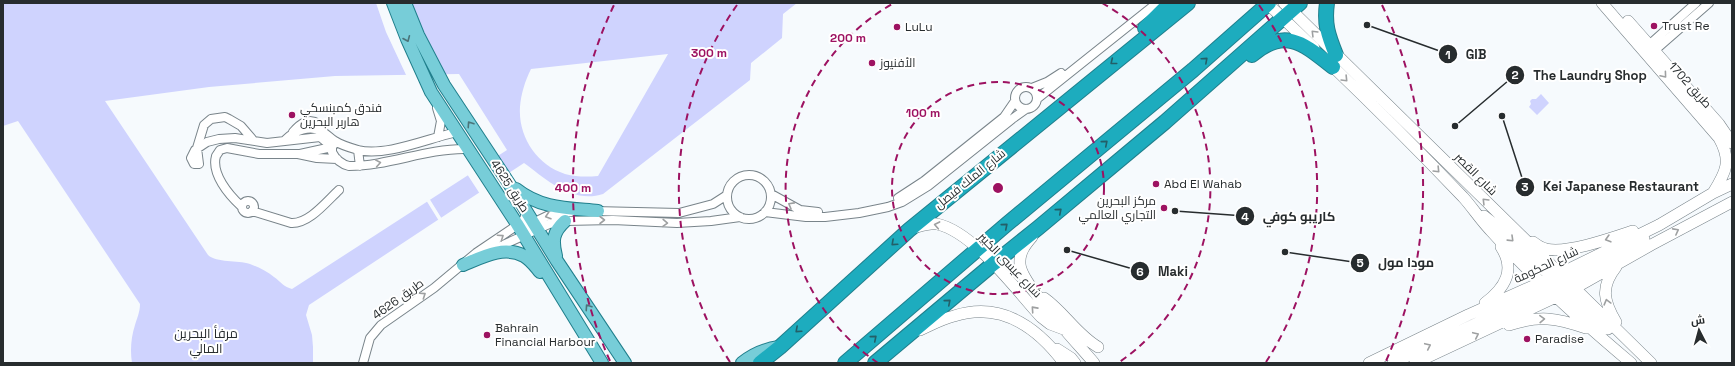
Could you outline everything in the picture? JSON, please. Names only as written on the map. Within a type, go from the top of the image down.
[{"type":"highway","points":[[1135,45],[1148,25],[1170,3]]},
{"type":"highway","name":"شارع الملك فيصل","points":[[760,363],[780,347],[908,230],[1188,3]]},
{"type":"highway","points":[[845,363],[979,248],[1193,70],[1268,3]]},
{"type":"highway","points":[[1327,3],[1325,17],[1327,34],[1335,61]]},
{"type":"highway","points":[[875,363],[1165,122],[1289,9]]},
{"type":"highway","points":[[1165,122],[1204,97],[1263,45],[1275,41],[1287,40],[1304,45],[1335,61]]},
{"type":"main road","name":"طريق 4625","points":[[393,3],[424,79],[431,92],[493,186],[602,363]]},
{"type":"main road","name":"طريق 4625","points":[[405,3],[418,35],[444,85],[492,156],[557,261],[625,363]]},
{"type":"main road","name":"شارع القصر","points":[[1268,3],[1289,9],[1402,134],[1470,206],[1490,231],[1625,336],[1650,363]]},
{"type":"main road","name":"طريق 1702","points":[[1602,3],[1719,124],[1732,143]]},
{"type":"main road","name":"طريق 1702","points":[[1612,3],[1649,52],[1715,131],[1723,145],[1727,160],[1726,169],[1713,193]]},
{"type":"main road","name":"شارع القصر","points":[[1335,61],[1512,228],[1558,285],[1590,329],[1631,363]]},
{"type":"main road","points":[[508,182],[529,199],[546,205],[598,211]]},
{"type":"main road","name":"شارع الحكومة","points":[[1415,363],[1490,328],[1558,285],[1713,193],[1732,184]]},
{"type":"main road","name":"شارع الحكومة","points":[[1368,363],[1468,315],[1618,264],[1732,202]]},
{"type":"main road","points":[[1470,206],[1498,227],[1558,285],[1650,363]]},
{"type":"main road","points":[[1393,363],[1558,285],[1658,231],[1676,215]]},
{"type":"main road","points":[[557,261],[553,240],[556,230],[565,221]]},
{"type":"main road","name":"شارع عيسى الكبير","points":[[908,230],[930,224],[937,224],[961,235],[979,248],[1041,317],[1050,324],[1066,330]]},
{"type":"main road","points":[[1512,228],[1519,231],[1538,246],[1546,249],[1560,250],[1595,242],[1643,227],[1659,225]]},
{"type":"main road","name":"شارع عيسى الكبير","points":[[1038,228],[1024,246],[1020,263],[1022,273],[1032,290],[1094,363]]},
{"type":"main road","points":[[1468,315],[1498,293],[1506,280],[1508,262],[1505,254],[1490,231]]},
{"type":"main road","points":[[463,265],[499,252],[516,253],[530,261],[555,285]]},
{"type":"main road","points":[[1618,264],[1608,276],[1605,292],[1610,313],[1625,336]]},
{"type":"main road","points":[[1032,290],[1057,307],[1086,339],[1098,347]]},
{"type":"main road","points":[[910,335],[955,315],[979,311],[993,313],[1031,328],[1051,346],[1064,363]]},
{"type":"main road","points":[[1490,328],[1508,326],[1524,321],[1558,319],[1590,329]]},
{"type":"main road","points":[[1051,346],[1071,358],[1075,363]]},
{"type":"main road","points":[[742,363],[757,354],[769,349],[780,347]]},
{"type":"street","points":[[1032,88],[1047,82],[1060,74],[1149,3]]},
{"type":"street","points":[[1038,98],[1157,3]]},
{"type":"street","points":[[1649,52],[1696,3]]},
{"type":"street","points":[[1649,52],[1709,3]]},
{"type":"street","points":[[424,79],[426,89],[453,133],[468,155],[476,161]]},
{"type":"street","points":[[740,217],[731,210],[727,195],[734,181],[749,175],[760,178],[764,181],[771,194],[800,210],[815,212],[859,209],[887,202],[912,190],[1004,118],[1015,101],[1015,94],[1019,89],[1025,86],[1032,88],[1036,92],[1038,98],[1036,105],[1026,109],[1012,119],[928,186],[902,202],[874,211],[825,217],[806,217],[765,212]]},
{"type":"street","points":[[1015,101],[1020,107],[1026,109]]},
{"type":"street","points":[[437,107],[441,121],[438,137]]},
{"type":"street","points":[[253,140],[241,126],[233,121],[225,117],[214,118],[208,120],[204,125],[197,148],[207,142],[219,139],[235,138],[267,143],[320,137],[334,144],[364,151],[391,149],[417,144],[453,133]]},
{"type":"street","points":[[285,140],[292,132],[310,128],[320,130],[334,144]]},
{"type":"street","points":[[334,144],[332,152],[337,159],[346,165],[360,166],[443,150],[464,149]]},
{"type":"street","points":[[298,154],[334,144]]},
{"type":"street","points":[[337,159],[314,158],[298,154],[259,154],[227,148],[218,153],[215,160],[216,170],[224,186],[241,206],[245,201],[250,201],[254,206],[252,211],[291,223],[297,223],[305,220],[339,190]]},
{"type":"street","points":[[358,150],[360,166]]},
{"type":"street","points":[[535,225],[565,221],[613,220],[677,223],[712,221],[740,217],[751,219],[756,218],[765,212],[770,204],[771,194]]},
{"type":"street","points":[[535,225],[554,214],[598,211],[628,213],[679,213],[713,204],[727,195]]},
{"type":"street","name":"طريق 4626","points":[[363,363],[370,338],[378,327],[463,265],[520,229],[525,217],[525,209]]},
{"type":"street","name":"طريق 4626","points":[[463,265],[476,253],[506,234],[535,225]]},
{"type":"water","points":[[3,3],[797,3],[783,14],[782,38],[751,63],[750,80],[603,194],[581,196],[570,193],[550,182],[524,163],[309,305],[306,315],[312,335],[313,363],[132,363],[132,339],[140,304],[18,121],[3,126]],"holes":[[[668,54],[598,176],[573,176],[555,170],[538,157],[531,148],[522,129],[520,118],[521,97],[531,69]],[[459,74],[507,150],[292,289],[285,286],[262,269],[253,265],[212,258],[208,255],[105,101],[209,87],[335,76]]]},
{"type":"water","points":[[1541,94],[1549,103],[1537,115],[1529,107],[1531,104],[1530,101],[1532,99],[1536,99]]},
{"type":"pier","points":[[376,3],[410,3],[427,43],[444,77],[407,77],[386,32]]},
{"type":"pier","points":[[497,154],[510,174],[480,194],[467,174]]},
{"type":"pier","points":[[429,198],[442,219],[439,221],[426,200]]},
{"type":"place","name":"GIB","points":[[1367,25]]},
{"type":"place","name":"Trust Re","points":[[1654,26]]},
{"type":"place","name":"LuLu","points":[[897,27]]},
{"type":"place","name":"الأفنيوز","points":[[872,63]]},
{"type":"place","name":"فندق كمبنسكي هاربر البحرين","points":[[292,115]]},
{"type":"place","name":"Kei Japanese Restaurant","points":[[1502,116]]},
{"type":"place","name":"The Laundry Shop","points":[[1455,126]]},
{"type":"place","name":"Abd El Wahab","points":[[1156,184]]},
{"type":"place","name":"مركز البحرين التجاري العالمي","points":[[1164,208]]},
{"type":"place","name":"كاريبو كوفي","points":[[1175,211]]},
{"type":"place","name":"Maki","points":[[1067,250]]},
{"type":"place","name":"مودا مول","points":[[1285,252]]},
{"type":"place","name":"Bahrain Financial Harbour","points":[[487,335]]},
{"type":"place","name":"Paradise","points":[[1527,339]]},
{"type":"district","name":"مرفأ البحرين المالي","points":[[206,340]]}]
